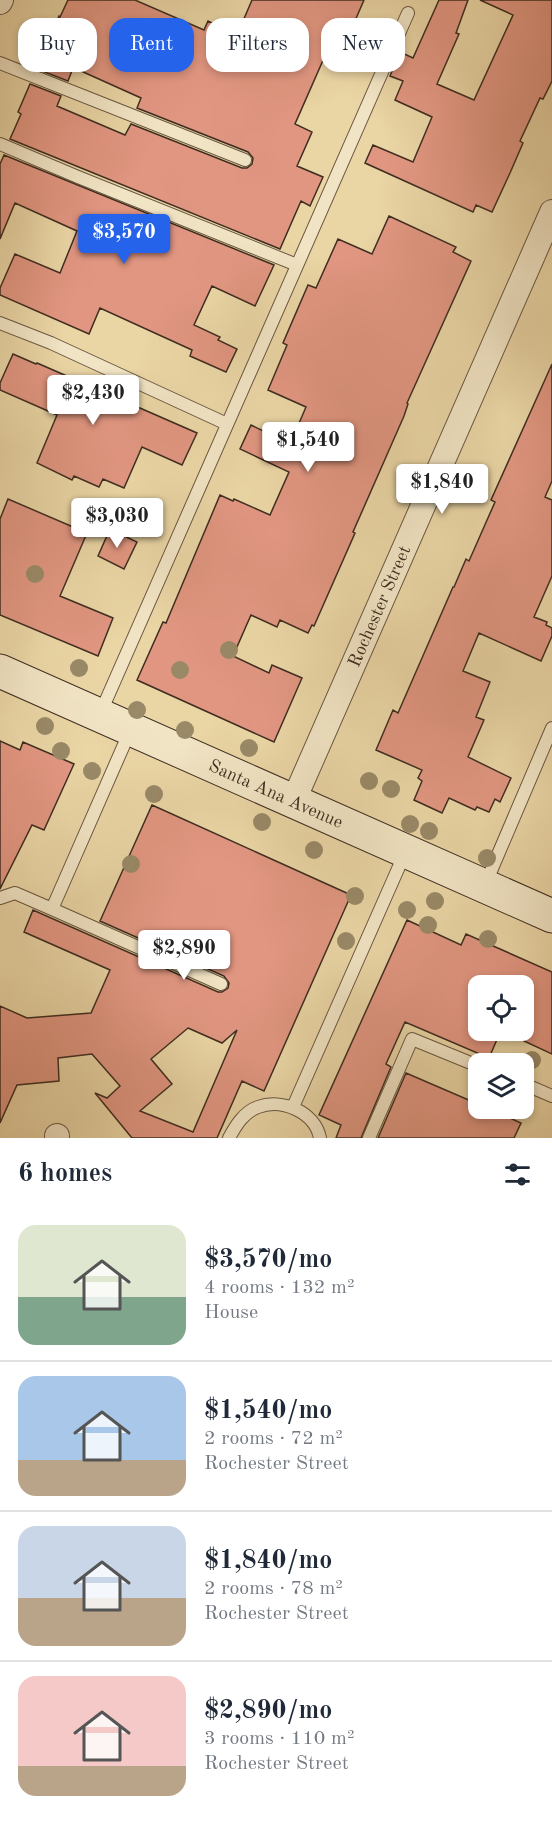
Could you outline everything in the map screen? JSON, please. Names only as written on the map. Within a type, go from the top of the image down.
[{"type":"street","name":"Rochester Street","points":[[293,802],[552,212]]},
{"type":"street","name":"Santa Ana Avenue","points":[[0,671],[552,916]]},
{"type":"lane","points":[[99,715],[408,13]]},
{"type":"lane","points":[[0,63],[245,160]]},
{"type":"lane","points":[[0,144],[297,266]]},
{"type":"lane","points":[[0,323],[62,347],[227,424]]},
{"type":"lane","points":[[484,886],[552,728]]},
{"type":"lane","points":[[52,909],[131,729]]},
{"type":"lane","points":[[293,1107],[406,851]]},
{"type":"lane","points":[[0,898],[15,893],[221,984]]},
{"type":"lane","points":[[369,1138],[412,1039],[468,1062]]},
{"type":"lane","points":[[534,1088],[552,1096]]},
{"type":"lane","points":[[229,1138],[243,1117],[258,1107],[276,1104],[293,1107],[308,1118],[320,1138]]},
{"type":"building","points":[[68,0],[135,0],[176,18],[109,18],[109,72],[194,72],[194,26],[204,30],[206,26],[206,72],[309,72],[309,18],[244,18],[252,0],[364,0],[356,18],[321,18],[321,65],[295,124],[312,132],[297,166],[323,177],[310,206],[301,201],[280,249],[10,139],[30,84],[61,96],[57,106],[125,135],[131,124],[242,168],[247,168],[252,164],[253,158],[248,152],[137,108],[141,98],[83,72],[97,72],[97,18],[58,18]]},
{"type":"building","points":[[439,0],[468,0],[456,33],[459,34],[437,84],[474,100],[513,15],[480,0],[552,0],[552,81],[543,99],[540,98],[520,141],[523,143],[492,212],[476,205],[473,212],[365,163],[373,145],[413,162],[432,117],[395,100],[403,81],[390,76],[392,72],[405,72],[405,54],[413,58]]},
{"type":"building","points":[[45,72],[71,72],[68,81]]},
{"type":"building","points":[[4,155],[274,265],[255,306],[212,286],[194,325],[220,337],[218,340],[237,349],[226,372],[190,356],[192,350],[100,308],[89,334],[0,295],[0,288],[15,254],[60,273],[77,231],[15,203],[0,239],[0,164]]},
{"type":"building","points":[[389,216],[456,247],[453,252],[471,261],[407,403],[404,416],[314,626],[312,625],[308,633],[280,620],[277,627],[251,615],[233,656],[269,673],[272,665],[302,678],[274,742],[137,680],[163,622],[166,623],[220,495],[270,515],[289,472],[240,449],[251,425],[290,444],[306,407],[268,390],[287,345],[283,343],[308,285],[316,288],[338,239],[372,254]]},
{"type":"building","points":[[13,354],[197,433],[182,465],[142,447],[124,488],[103,479],[99,487],[74,476],[72,480],[37,463],[57,415],[0,390],[0,383]]},
{"type":"building","points":[[552,364],[552,481],[545,497],[552,500],[552,576],[534,617],[547,622],[546,625],[552,628],[552,636],[541,661],[479,633],[463,671],[490,682],[476,717],[484,720],[468,757],[511,778],[500,802],[495,799],[489,812],[477,807],[475,810],[449,798],[442,813],[414,800],[422,781],[418,778],[422,770],[376,750],[393,710],[398,713],[466,559],[469,561],[495,502],[491,500]]},
{"type":"building","points":[[8,499],[87,533],[60,596],[113,618],[98,656],[0,615],[0,519]]},
{"type":"building","points":[[110,529],[137,542],[124,569],[98,556]]},
{"type":"building","points":[[0,741],[20,750],[23,742],[74,764],[44,830],[32,825],[0,889]]},
{"type":"building","points":[[152,805],[351,895],[264,1091],[242,1081],[217,1138],[132,1138],[95,1093],[107,1098],[120,1086],[92,1054],[58,1058],[59,1081],[17,1085],[0,1123],[0,1006],[27,1018],[91,1013],[110,970],[24,932],[33,910],[218,992],[228,988],[229,983],[224,976],[100,921]],"holes":[[[188,1028],[222,1043],[237,1030],[193,1132],[140,1111],[172,1084],[151,1059]]]},
{"type":"building","points":[[407,920],[461,945],[466,934],[552,972],[552,1054],[524,1041],[534,1041],[534,975],[468,975],[468,1041],[496,1041],[491,1053],[477,1053],[405,1022],[386,1064],[391,1067],[361,1138],[336,1138],[341,1125],[319,1115]]},
{"type":"building","points":[[406,1073],[468,1100],[468,1119],[512,1119],[521,1123],[514,1138],[378,1138]]}]
